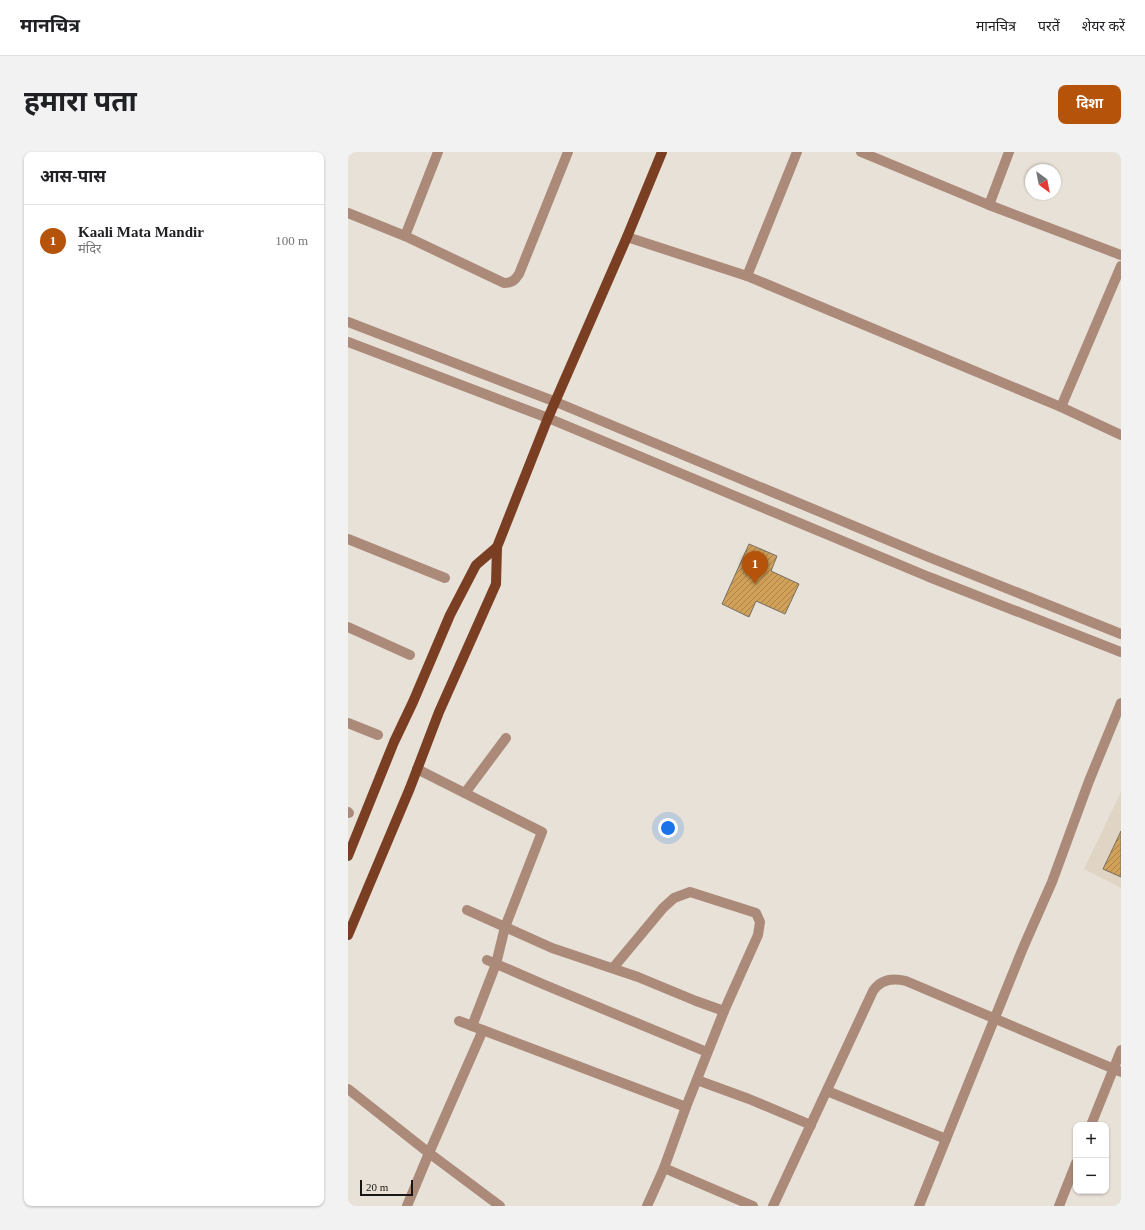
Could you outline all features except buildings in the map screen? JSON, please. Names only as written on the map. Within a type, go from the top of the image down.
[{"type":"main road","points":[[348,935],[439,712],[496,584],[497,547],[548,418],[628,237],[662,152]]},
{"type":"main road","points":[[348,856],[394,742],[413,702],[450,614],[476,565],[497,547]]},
{"type":"street","points":[[405,236],[438,152]]},
{"type":"street","points":[[348,213],[405,236],[504,283],[509,283],[515,280],[520,274],[568,152]]},
{"type":"street","points":[[747,276],[797,152]]},
{"type":"street","points":[[861,152],[989,205],[1121,255]]},
{"type":"street","points":[[989,205],[1010,152]]},
{"type":"street","points":[[628,237],[747,276],[1061,407],[1121,435]]},
{"type":"street","points":[[1061,407],[1121,266]]},
{"type":"street","points":[[348,322],[556,402],[926,556],[1121,634]]},
{"type":"street","points":[[348,342],[548,418],[929,577],[1121,652]]},
{"type":"street","points":[[348,539],[445,578]]},
{"type":"street","points":[[348,627],[410,655]]},
{"type":"street","points":[[919,1206],[1023,948],[1052,882],[1121,702]]},
{"type":"street","points":[[348,723],[378,735]]},
{"type":"street","points":[[465,793],[506,738]]},
{"type":"street","points":[[417,768],[542,832],[491,962],[472,1026]]},
{"type":"street","points":[[613,968],[663,908],[674,898],[690,892],[756,913],[760,922],[758,935],[724,1010],[664,1168],[647,1206]]},
{"type":"street","points":[[467,910],[552,948],[638,977],[696,1001],[724,1010]]},
{"type":"street","points":[[491,962],[545,986],[707,1052]]},
{"type":"street","points":[[773,1206],[873,991],[876,986],[883,982],[897,979],[906,981],[1117,1070]]},
{"type":"street","points":[[459,1021],[686,1107]]},
{"type":"street","points":[[407,1206],[483,1030]]},
{"type":"street","points":[[1092,1122],[1117,1070],[1121,1050]]},
{"type":"street","points":[[697,1080],[749,1099],[811,1125]]},
{"type":"street","points":[[348,1089],[429,1153],[500,1206]]},
{"type":"street","points":[[827,1090],[946,1139]]},
{"type":"street","points":[[664,1168],[753,1206]]},
{"type":"street","points":[[1059,1206],[1073,1171]]},
{"type":"shaded area","points":[[1121,792],[1121,888],[1084,869]]},
{"type":"place","name":"Kaali Mata Mandir","points":[[755,584]]}]
